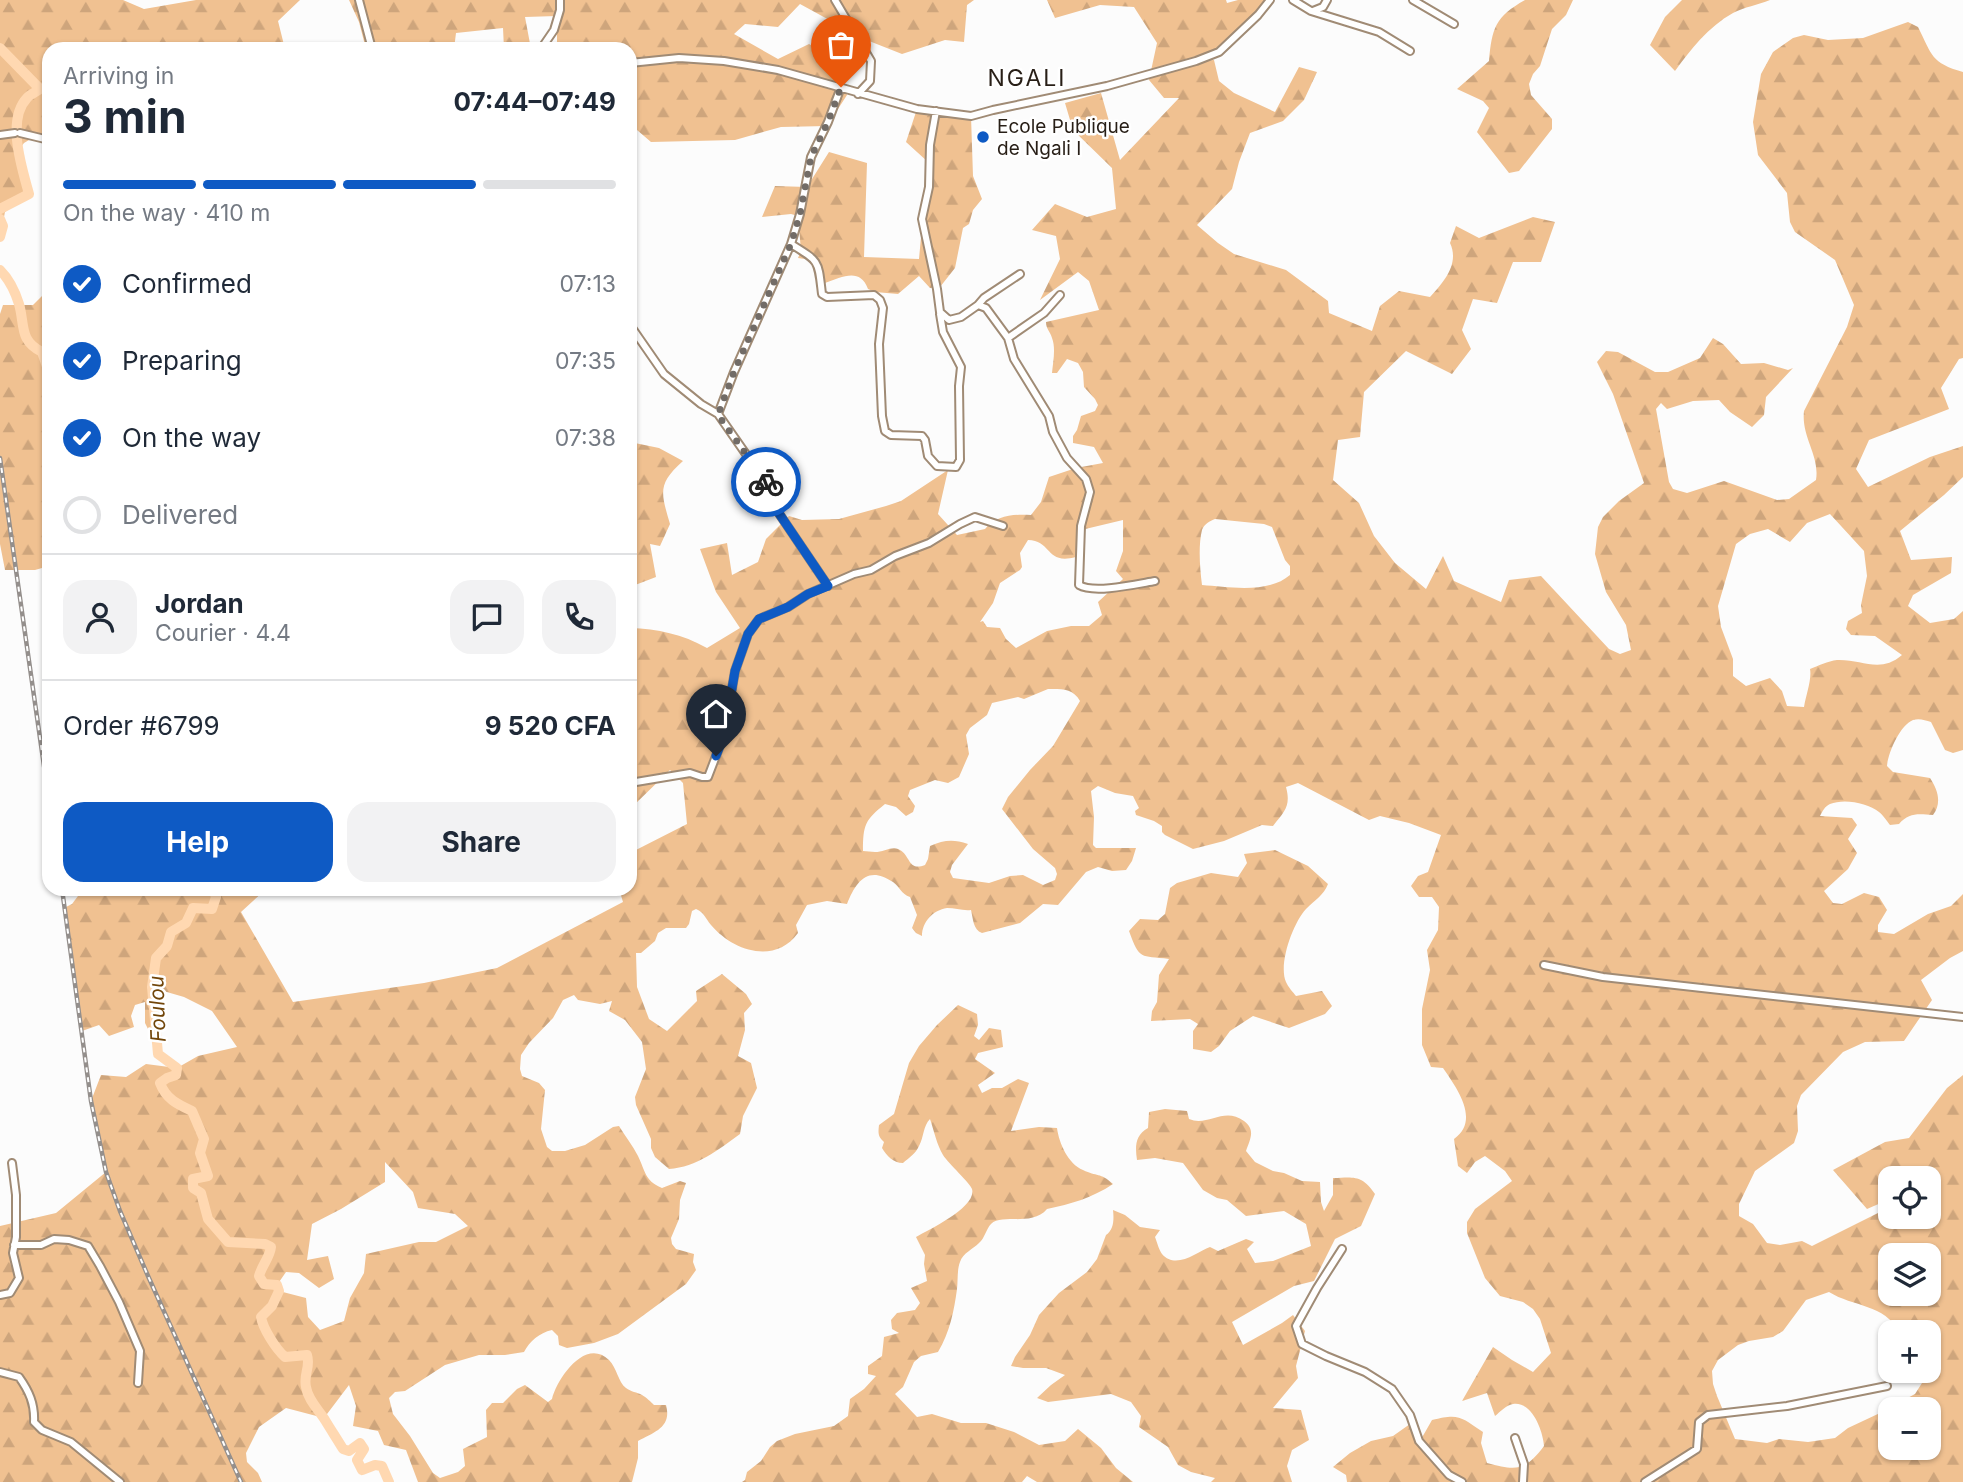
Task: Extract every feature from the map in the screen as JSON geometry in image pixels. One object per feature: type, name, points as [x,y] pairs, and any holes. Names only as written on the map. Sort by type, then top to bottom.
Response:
[{"type":"street","points":[[359,0],[370,42]]},
{"type":"street","points":[[546,42],[554,30],[560,0]]},
{"type":"street","points":[[835,0],[871,61],[870,81],[858,94]]},
{"type":"street","points":[[637,62],[679,58],[724,61],[778,70],[917,109],[971,116],[1107,86],[1196,61],[1219,52],[1270,0]]},
{"type":"street","points":[[1293,0],[1311,11],[1379,32],[1410,51]]},
{"type":"street","points":[[1311,11],[1323,7],[1327,0]]},
{"type":"street","points":[[1413,0],[1454,24]]},
{"type":"street","points":[[718,415],[734,372],[791,244],[811,157],[841,87]]},
{"type":"street","points":[[791,244],[811,256],[819,265],[822,294],[827,298],[874,295],[880,300],[883,308],[879,344],[881,416],[885,430],[891,435],[922,436],[928,456],[937,466],[956,467],[960,460],[961,367],[943,332],[922,219],[929,187],[930,145],[936,111]]},
{"type":"street","points":[[0,135],[17,133],[42,138]]},
{"type":"street","points":[[940,312],[949,320],[961,317],[1020,274]]},
{"type":"street","points":[[1008,338],[1044,313],[1060,295]]},
{"type":"street","points":[[978,305],[986,308],[1008,338],[1014,359],[1049,416],[1053,432],[1062,449],[1086,479],[1090,492],[1081,526],[1079,585],[1085,589],[1126,587],[1155,581]]},
{"type":"street","points":[[637,335],[664,374],[718,415],[771,490],[778,512],[828,586]]},
{"type":"street","points":[[637,782],[690,773],[708,777],[724,735],[735,671],[748,634],[759,619],[788,607],[808,594],[871,570],[895,556],[929,543],[975,517],[1003,526]]},
{"type":"street","points":[[1544,965],[1603,977],[1963,1017]]},
{"type":"street","points":[[0,1295],[10,1293],[19,1278],[13,1253],[16,1195],[12,1163]]},
{"type":"street","points":[[14,1245],[41,1245],[54,1239],[69,1240],[88,1247],[119,1302],[140,1351],[138,1383]]},
{"type":"street","points":[[1342,1249],[1296,1326],[1303,1344],[1365,1372],[1392,1389],[1410,1415],[1419,1441],[1449,1475],[1462,1482]]},
{"type":"street","points":[[0,1372],[19,1377],[29,1390],[34,1422],[42,1430],[71,1442],[120,1482]]},
{"type":"street","points":[[1644,1482],[1697,1449],[1699,1422],[1708,1415],[1787,1406],[1887,1386]]},
{"type":"street","points":[[1516,1437],[1524,1464],[1523,1482]]},
{"type":"green space","points":[[0,0],[123,0],[144,9],[196,0],[300,0],[278,21],[283,42],[42,42],[42,139],[34,137],[18,151],[29,194],[5,212],[0,237]]},
{"type":"green space","points":[[349,0],[974,0],[967,5],[964,42],[945,40],[902,54],[864,39],[800,4],[778,27],[745,24],[734,34],[778,59],[809,44],[830,56],[847,95],[827,126],[781,127],[735,140],[651,142],[637,130],[637,42],[557,42],[557,16],[525,17],[530,42],[504,42],[503,28],[456,33],[455,42],[364,42]]},
{"type":"green space","points":[[1047,0],[1226,0],[1227,3],[1238,0],[1270,0],[1219,52],[1201,61],[1214,60],[1219,81],[1234,93],[1275,112],[1299,67],[1317,72],[1304,100],[1283,121],[1250,133],[1232,189],[1197,225],[1234,254],[1286,270],[1328,301],[1329,313],[1372,331],[1380,306],[1399,291],[1430,297],[1449,273],[1453,258],[1450,243],[1456,226],[1479,238],[1533,217],[1555,222],[1541,262],[1513,262],[1497,303],[1473,299],[1462,330],[1471,349],[1452,374],[1406,351],[1364,392],[1360,437],[1338,440],[1333,480],[1359,503],[1374,536],[1395,563],[1426,589],[1443,556],[1454,581],[1501,602],[1509,580],[1541,576],[1609,649],[1620,654],[1631,650],[1626,625],[1606,592],[1595,554],[1598,527],[1603,517],[1619,501],[1644,483],[1613,394],[1597,362],[1606,351],[1618,352],[1655,372],[1668,372],[1700,358],[1713,338],[1723,344],[1741,364],[1764,363],[1788,370],[1793,368],[1766,397],[1764,415],[1752,427],[1730,412],[1719,400],[1693,401],[1667,409],[1661,403],[1656,409],[1669,482],[1673,489],[1687,493],[1724,481],[1777,500],[1789,499],[1816,480],[1817,471],[1805,429],[1804,411],[1847,327],[1854,305],[1835,260],[1795,232],[1790,222],[1787,193],[1758,155],[1753,122],[1761,74],[1773,52],[1793,38],[1804,35],[1828,40],[1863,38],[1908,22],[1918,27],[1938,61],[1963,72],[1963,358],[1959,359],[1941,388],[1949,409],[1869,440],[1856,469],[1868,487],[1930,457],[1963,446],[1963,477],[1900,531],[1911,560],[1952,557],[1951,573],[1913,595],[1908,606],[1930,623],[1954,619],[1963,611],[1963,750],[1953,753],[1945,750],[1931,722],[1913,720],[1904,727],[1896,740],[1887,766],[1893,772],[1930,778],[1938,796],[1933,815],[1914,815],[1899,824],[1890,825],[1869,806],[1842,801],[1828,805],[1820,816],[1852,818],[1857,825],[1848,839],[1857,853],[1848,869],[1824,891],[1833,903],[1842,904],[1864,893],[1879,897],[1887,910],[1878,925],[1878,932],[1894,934],[1928,914],[1951,906],[1963,894],[1963,951],[1921,980],[1932,1000],[1904,1041],[1865,1042],[1843,1052],[1801,1095],[1797,1106],[1798,1131],[1794,1143],[1755,1171],[1739,1204],[1739,1216],[1753,1224],[1767,1243],[1780,1245],[1802,1241],[1812,1246],[1878,1213],[1878,1229],[1941,1229],[1941,1166],[1878,1166],[1878,1204],[1867,1209],[1833,1170],[1885,1142],[1909,1138],[1947,1088],[1963,1075],[1963,1482],[1347,1482],[1346,1475],[1333,1467],[1350,1453],[1371,1441],[1393,1436],[1410,1424],[1420,1441],[1432,1420],[1448,1417],[1464,1420],[1483,1432],[1481,1443],[1487,1463],[1513,1468],[1526,1464],[1544,1446],[1539,1425],[1526,1407],[1513,1404],[1495,1416],[1487,1393],[1462,1401],[1493,1347],[1533,1372],[1551,1353],[1540,1319],[1533,1309],[1523,1302],[1500,1296],[1485,1278],[1467,1233],[1467,1222],[1475,1209],[1512,1181],[1505,1171],[1485,1156],[1475,1162],[1467,1173],[1458,1166],[1454,1139],[1466,1123],[1464,1104],[1443,1068],[1431,1067],[1422,1045],[1422,1009],[1430,970],[1427,950],[1438,930],[1439,907],[1432,897],[1419,897],[1411,886],[1418,876],[1428,872],[1441,835],[1380,816],[1369,820],[1298,783],[1286,787],[1286,808],[1273,826],[1262,825],[1224,841],[1193,849],[1165,835],[1162,826],[1154,821],[1136,815],[1135,811],[1139,808],[1133,796],[1098,786],[1091,791],[1093,845],[1096,848],[1136,848],[1126,870],[1112,871],[1098,867],[1086,872],[1058,905],[1043,904],[1020,923],[982,933],[975,927],[971,910],[947,908],[937,911],[929,918],[922,936],[916,933],[912,928],[917,915],[910,897],[893,882],[877,875],[870,875],[859,882],[847,904],[827,901],[807,905],[796,925],[798,933],[789,943],[778,949],[754,951],[742,947],[720,934],[701,912],[696,909],[692,911],[686,928],[666,928],[658,933],[655,941],[641,953],[636,953],[637,987],[649,1019],[667,1031],[697,1001],[696,991],[722,974],[746,994],[752,1004],[744,1013],[745,1030],[738,1056],[751,1063],[757,1088],[743,1116],[740,1134],[707,1157],[679,1168],[669,1169],[655,1157],[651,1139],[636,1105],[635,1097],[646,1069],[642,1042],[625,1020],[609,1011],[612,1001],[600,1004],[578,1000],[574,995],[563,1000],[553,1018],[521,1055],[522,1076],[539,1083],[545,1090],[541,1129],[547,1147],[552,1151],[565,1151],[585,1145],[619,1126],[652,1182],[662,1188],[680,1181],[686,1183],[680,1200],[679,1219],[671,1238],[676,1249],[694,1254],[696,1270],[686,1284],[618,1334],[594,1343],[567,1348],[559,1345],[558,1336],[552,1330],[535,1338],[524,1352],[479,1355],[445,1365],[405,1391],[395,1392],[389,1398],[393,1414],[433,1473],[440,1478],[458,1472],[465,1466],[463,1449],[487,1437],[486,1410],[492,1403],[503,1403],[525,1385],[548,1402],[573,1363],[591,1354],[600,1354],[612,1363],[626,1388],[644,1396],[654,1405],[666,1405],[667,1419],[661,1428],[638,1441],[638,1458],[632,1482],[418,1482],[406,1450],[384,1445],[378,1431],[353,1426],[356,1406],[349,1385],[324,1418],[286,1408],[259,1427],[246,1453],[247,1462],[258,1473],[262,1482],[0,1482],[0,1226],[56,1213],[106,1172],[91,1101],[101,1075],[126,1077],[146,1064],[177,1068],[198,1056],[237,1047],[212,1011],[184,997],[153,988],[157,1047],[145,1023],[145,1002],[135,1005],[131,1016],[134,1027],[109,1036],[99,1025],[82,1031],[64,908],[72,904],[78,896],[258,896],[241,912],[293,1002],[424,983],[497,968],[623,902],[621,896],[637,896],[637,849],[687,824],[683,783],[670,770],[637,802],[637,629],[670,633],[707,648],[740,628],[716,592],[700,549],[727,543],[732,575],[758,562],[766,539],[789,516],[802,520],[839,519],[886,506],[901,501],[948,470],[938,514],[957,535],[985,529],[989,524],[1006,516],[1031,515],[1041,502],[1049,477],[1103,463],[1094,447],[1073,443],[1081,416],[1095,411],[1098,405],[1084,387],[1083,372],[1078,363],[1067,359],[1057,373],[1052,373],[1054,346],[1046,322],[1099,310],[1089,281],[1078,272],[1040,300],[1060,259],[1056,236],[1032,230],[1055,204],[1087,217],[1116,209],[1112,168],[1073,130],[1065,103],[1101,93],[1120,160],[1179,98],[1164,98],[1149,80],[1157,43],[1134,7],[1100,5],[1055,18]],"holes":[[[1830,514],[1864,551],[1867,576],[1862,613],[1848,621],[1846,629],[1851,635],[1875,636],[1902,655],[1886,664],[1837,660],[1810,669],[1804,707],[1787,706],[1782,691],[1770,678],[1746,686],[1733,676],[1733,659],[1721,627],[1718,606],[1736,544],[1750,534],[1768,529],[1790,542],[1807,523]],[[1215,519],[1272,527],[1290,566],[1290,575],[1281,581],[1260,587],[1202,585],[1201,536],[1206,524]],[[1123,520],[1123,551],[1116,571],[1123,579],[1098,602],[1102,615],[1089,626],[1071,626],[1047,631],[1016,648],[1006,639],[1000,628],[987,627],[983,621],[980,622],[993,603],[1000,583],[1022,567],[1020,553],[1028,540],[1042,544],[1059,558],[1076,557],[1077,531]],[[1048,689],[1070,691],[1080,701],[1053,746],[1008,797],[1002,809],[1033,849],[1055,868],[1055,880],[1043,885],[1023,875],[989,883],[953,878],[950,872],[952,865],[968,844],[958,841],[944,841],[930,846],[925,865],[919,867],[912,864],[902,851],[896,848],[878,852],[863,851],[866,824],[885,804],[896,807],[906,816],[913,812],[915,806],[908,796],[910,790],[935,780],[948,783],[959,777],[969,754],[966,735],[970,728],[987,715],[992,703],[1018,697],[1024,699]],[[385,1162],[413,1192],[418,1208],[455,1214],[468,1226],[436,1242],[419,1242],[366,1254],[364,1273],[350,1298],[344,1321],[320,1330],[308,1317],[306,1298],[279,1291],[277,1285],[286,1272],[299,1273],[319,1288],[334,1279],[328,1256],[307,1260],[312,1224],[385,1182]],[[1829,1292],[1877,1311],[1890,1320],[1941,1320],[1941,1383],[1922,1383],[1915,1394],[1909,1397],[1941,1397],[1941,1460],[1878,1460],[1878,1414],[1848,1428],[1835,1438],[1808,1442],[1779,1439],[1767,1443],[1735,1439],[1713,1384],[1712,1371],[1718,1360],[1738,1345],[1773,1337],[1783,1331],[1806,1300]]]},
{"type":"green space","points":[[1525,0],[1573,0],[1566,15],[1552,29],[1540,66],[1529,84],[1531,95],[1552,119],[1552,129],[1519,171],[1509,173],[1477,132],[1489,108],[1483,101],[1457,89],[1489,61],[1497,24],[1507,12]]},
{"type":"green space","points":[[1682,0],[1770,0],[1737,11],[1724,19],[1701,39],[1675,71],[1650,45],[1665,17]]},
{"type":"green space","points":[[917,109],[971,116],[973,176],[982,199],[973,210],[969,224],[963,228],[955,268],[940,287],[930,288],[919,276],[898,294],[875,292],[855,276],[844,276],[825,283],[820,279],[812,260],[798,258],[801,251],[798,216],[791,214],[762,217],[775,186],[807,187],[829,152],[867,163],[864,257],[919,259],[928,162],[906,142]]},
{"type":"green space","points":[[42,296],[42,568],[5,570],[0,544],[0,314],[3,305],[33,305]]},
{"type":"green space","points":[[637,443],[659,448],[683,461],[669,476],[663,490],[670,524],[660,546],[650,544],[656,577],[637,584]]},
{"type":"green space","points":[[1275,850],[1308,866],[1328,884],[1296,924],[1285,955],[1284,974],[1287,984],[1296,996],[1322,991],[1332,1006],[1325,1014],[1289,1028],[1253,1016],[1230,1031],[1211,1052],[1193,1049],[1193,1031],[1198,1024],[1190,1019],[1151,1021],[1157,1002],[1159,975],[1169,959],[1142,955],[1129,931],[1140,919],[1158,920],[1165,914],[1170,888],[1177,883],[1211,873],[1238,877],[1247,863],[1244,854]]},
{"type":"green space","points":[[958,1005],[977,1014],[978,1025],[974,1036],[979,1040],[989,1028],[1001,1030],[1003,1047],[978,1053],[975,1059],[995,1073],[978,1085],[982,1093],[992,1088],[1002,1088],[1018,1079],[1029,1083],[1011,1131],[1039,1127],[1057,1128],[1062,1146],[1073,1163],[1113,1184],[1089,1197],[1047,1209],[1033,1217],[996,1221],[991,1224],[981,1241],[961,1259],[953,1313],[938,1352],[921,1356],[914,1362],[903,1387],[895,1394],[917,1417],[932,1414],[961,1423],[986,1423],[1014,1432],[1039,1445],[1065,1441],[1078,1429],[1101,1448],[1116,1468],[1133,1482],[1037,1482],[1027,1476],[1022,1482],[742,1482],[747,1472],[761,1461],[777,1441],[795,1434],[834,1426],[848,1416],[850,1399],[876,1376],[868,1374],[868,1366],[882,1356],[884,1337],[899,1333],[892,1329],[891,1320],[897,1313],[915,1310],[920,1303],[911,1288],[927,1281],[925,1255],[916,1237],[951,1217],[972,1196],[971,1186],[943,1155],[930,1119],[918,1149],[903,1163],[886,1154],[879,1133],[879,1125],[894,1114],[909,1063],[919,1046]]},
{"type":"green space","points":[[1165,1109],[1187,1111],[1189,1119],[1196,1121],[1230,1115],[1244,1121],[1251,1131],[1246,1151],[1255,1162],[1302,1181],[1320,1182],[1324,1211],[1333,1195],[1333,1178],[1357,1178],[1366,1183],[1375,1194],[1361,1226],[1335,1239],[1314,1281],[1294,1286],[1232,1322],[1243,1345],[1293,1315],[1305,1331],[1296,1366],[1298,1378],[1273,1408],[1301,1410],[1309,1440],[1292,1450],[1287,1466],[1292,1482],[1211,1482],[1215,1478],[1191,1472],[1178,1465],[1168,1447],[1139,1427],[1141,1416],[1131,1402],[1111,1394],[1048,1402],[1037,1398],[1065,1375],[1046,1368],[1011,1366],[1039,1315],[1059,1293],[1087,1272],[1097,1259],[1112,1227],[1113,1210],[1125,1215],[1140,1227],[1160,1230],[1155,1237],[1160,1250],[1174,1260],[1186,1258],[1210,1247],[1218,1251],[1246,1239],[1254,1242],[1247,1249],[1255,1263],[1273,1261],[1311,1246],[1306,1224],[1284,1211],[1246,1216],[1227,1200],[1203,1190],[1183,1163],[1155,1158],[1137,1160],[1137,1142],[1148,1128],[1149,1112]]},
{"type":"waterway","name":"Foulou","points":[[0,48],[40,89],[27,98],[17,119],[18,145],[29,194],[0,209]]},
{"type":"waterway","name":"Foulou","points":[[0,219],[3,226],[0,237]]},
{"type":"waterway","name":"Foulou","points":[[0,270],[16,295],[26,338],[42,352]]},
{"type":"waterway","name":"Foulou","points":[[216,896],[212,909],[193,908],[186,923],[171,932],[167,946],[156,958],[152,987],[158,1054],[177,1068],[176,1075],[160,1083],[169,1097],[192,1111],[204,1139],[200,1153],[208,1176],[193,1179],[193,1188],[201,1193],[208,1219],[228,1242],[265,1244],[271,1247],[259,1276],[264,1284],[277,1285],[279,1291],[272,1306],[261,1317],[267,1333],[285,1357],[307,1355],[307,1392],[343,1449],[349,1451],[360,1443],[364,1449],[357,1460],[362,1470],[375,1465],[382,1466],[389,1482]]},
{"type":"railway","points":[[0,458],[42,752]]},
{"type":"railway","points":[[63,896],[91,1101],[106,1172],[148,1276],[241,1482]]},
{"type":"way so far","points":[[766,482],[718,415],[762,306],[791,244],[811,157],[841,87]]},
{"type":"place","name":"Ecole Publique de Ngali I","points":[[983,137]]},
{"type":"district","name":"NGALI","points":[[1027,78]]},
{"type":"route","points":[[716,756],[724,735],[735,671],[748,634],[759,619],[828,586],[778,512],[766,482]]}]
